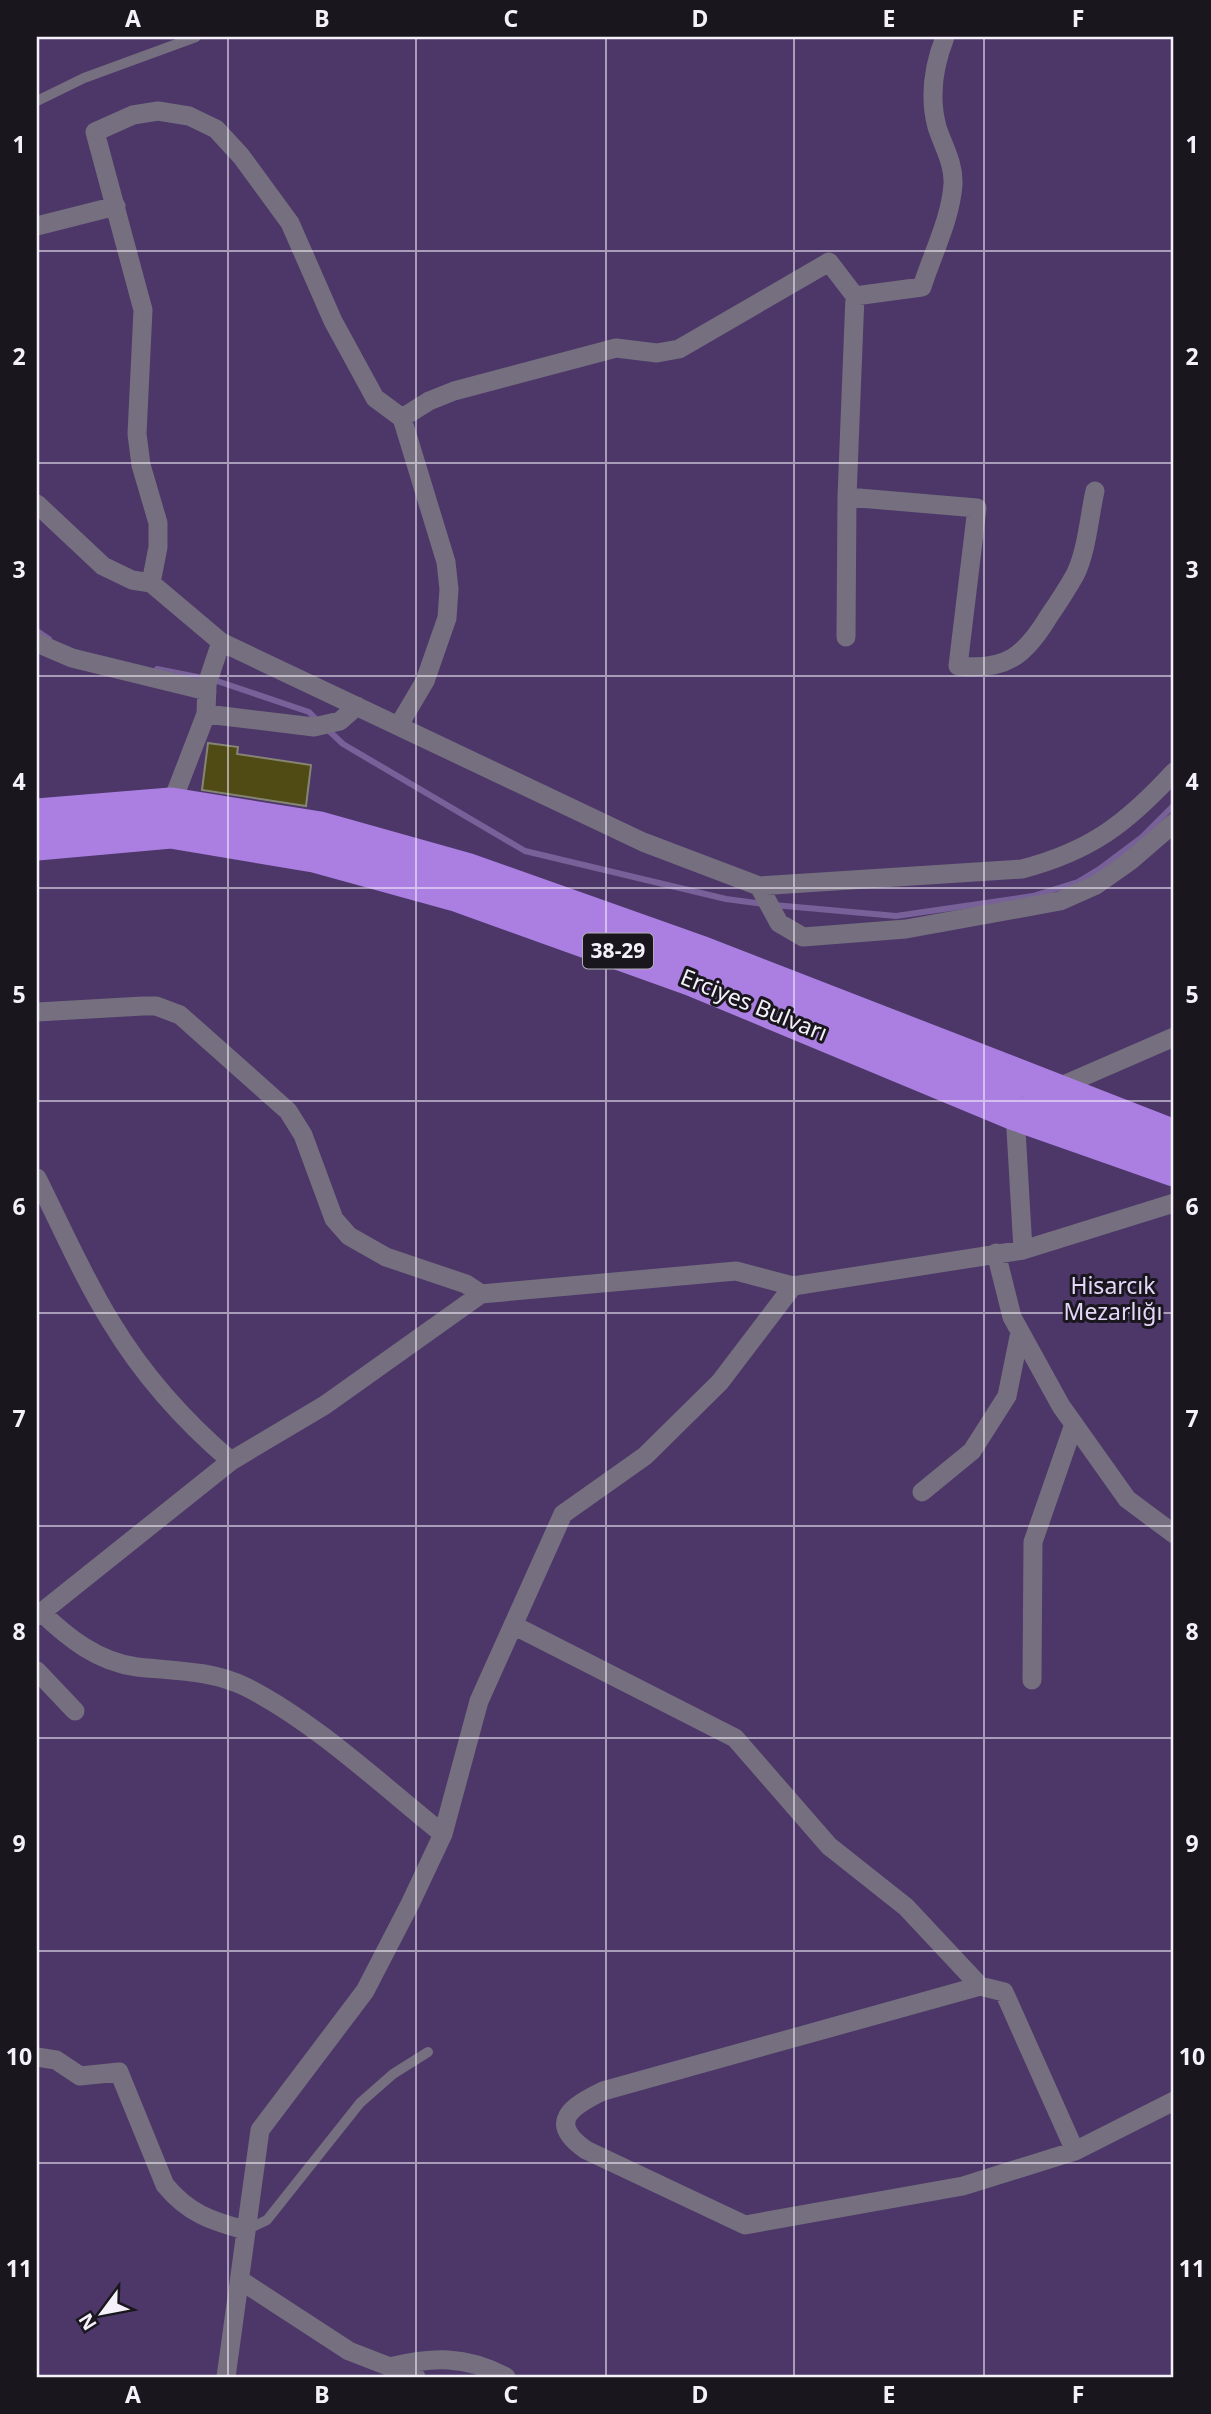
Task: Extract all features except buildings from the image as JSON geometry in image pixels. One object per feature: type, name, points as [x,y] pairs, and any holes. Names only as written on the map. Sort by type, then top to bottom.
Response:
[{"type":"highway","name":"Erciyes Bulvarı","points":[[37,816],[172,804],[320,829],[466,870],[691,950],[1174,1137]]},
{"type":"highway","name":"Erciyes Bulvarı","points":[[37,843],[171,831],[314,855],[459,895],[706,985],[1015,1113],[1174,1169]]},
{"type":"street","points":[[855,296],[922,287],[953,183],[950,159],[937,126],[933,90],[945,37]]},
{"type":"street","points":[[151,583],[158,547],[158,523],[141,465],[136,404],[143,310],[95,132],[133,115],[158,111],[189,116],[216,129],[248,165],[290,223],[333,321],[375,398],[402,418],[446,562],[449,589],[447,618],[425,681],[399,725]]},
{"type":"street","points":[[37,226],[116,206]]},
{"type":"street","points":[[402,418],[429,401],[454,391],[617,348],[657,352],[679,349],[829,262],[855,296],[847,497],[846,637]]},
{"type":"street","points":[[847,497],[977,508],[958,666],[978,668],[998,665],[1017,657],[1032,644],[1076,573],[1095,491]]},
{"type":"street","points":[[37,504],[103,566],[132,580],[151,583],[217,651],[357,706],[764,898],[790,932],[817,939],[906,929],[1060,901],[1096,885],[1130,861],[1174,823]]},
{"type":"street","points":[[37,643],[72,658],[207,687]]},
{"type":"street","points":[[172,804],[206,714],[207,687],[217,651]]},
{"type":"street","points":[[206,714],[323,726],[357,706]]},
{"type":"street","points":[[764,898],[1022,869],[1054,861],[1111,832],[1137,812],[1174,772]]},
{"type":"street","points":[[37,1012],[156,1006],[180,1015],[288,1111],[303,1135],[334,1219],[349,1236],[386,1258],[466,1284],[481,1294]]},
{"type":"street","points":[[1051,1091],[1174,1037]]},
{"type":"street","points":[[1015,1113],[1023,1250]]},
{"type":"street","points":[[37,1178],[117,1331],[167,1399],[195,1430],[231,1461]]},
{"type":"street","points":[[443,1834],[293,1715],[245,1686],[191,1670],[135,1666],[99,1656],[68,1637],[39,1614],[231,1461],[325,1405],[481,1294],[736,1271],[793,1286],[1023,1250],[1174,1203]]},
{"type":"street","points":[[996,1253],[1012,1317],[1074,1424],[1127,1499],[1174,1535]]},
{"type":"street","points":[[226,2377],[260,2130],[365,1991],[443,1834],[479,1701],[563,1514],[645,1456],[720,1382],[793,1286]]},
{"type":"street","points":[[922,1492],[972,1451],[1007,1396],[1020,1332]]},
{"type":"street","points":[[1032,1680],[1033,1542],[1074,1424]]},
{"type":"street","points":[[513,1625],[736,1738],[829,1846],[906,1907],[980,1986],[1004,1993],[1075,2151]]},
{"type":"street","points":[[37,1671],[75,1711]]},
{"type":"street","points":[[980,1986],[603,2091],[573,2105],[567,2114],[565,2127],[573,2141],[586,2150],[745,2225],[963,2186],[1075,2151],[1174,2102]]},
{"type":"street","points":[[37,2057],[56,2060],[80,2076],[119,2072],[165,2185],[177,2199],[204,2219],[245,2230]]},
{"type":"street","points":[[240,2280],[349,2351],[416,2377]]},
{"type":"street","points":[[389,2367],[426,2358],[463,2361],[506,2377]]},
{"type":"lane","points":[[37,101],[84,78],[196,37]]},
{"type":"lane","points":[[245,2230],[267,2220],[376,2088],[428,2052]]},
{"type":"green space","name":"Hisarcık Mezarlığı","points":[[37,37],[1174,37],[1174,2377],[37,2377]]},
{"type":"waterway","points":[[37,631],[49,639]]},
{"type":"waterway","points":[[157,669],[217,681],[309,712],[318,721]]},
{"type":"waterway","points":[[326,728],[343,744],[525,851],[726,899],[764,904]]},
{"type":"waterway","points":[[774,905],[896,916],[1033,896],[1078,882],[1101,868],[1141,838],[1174,805]]}]
